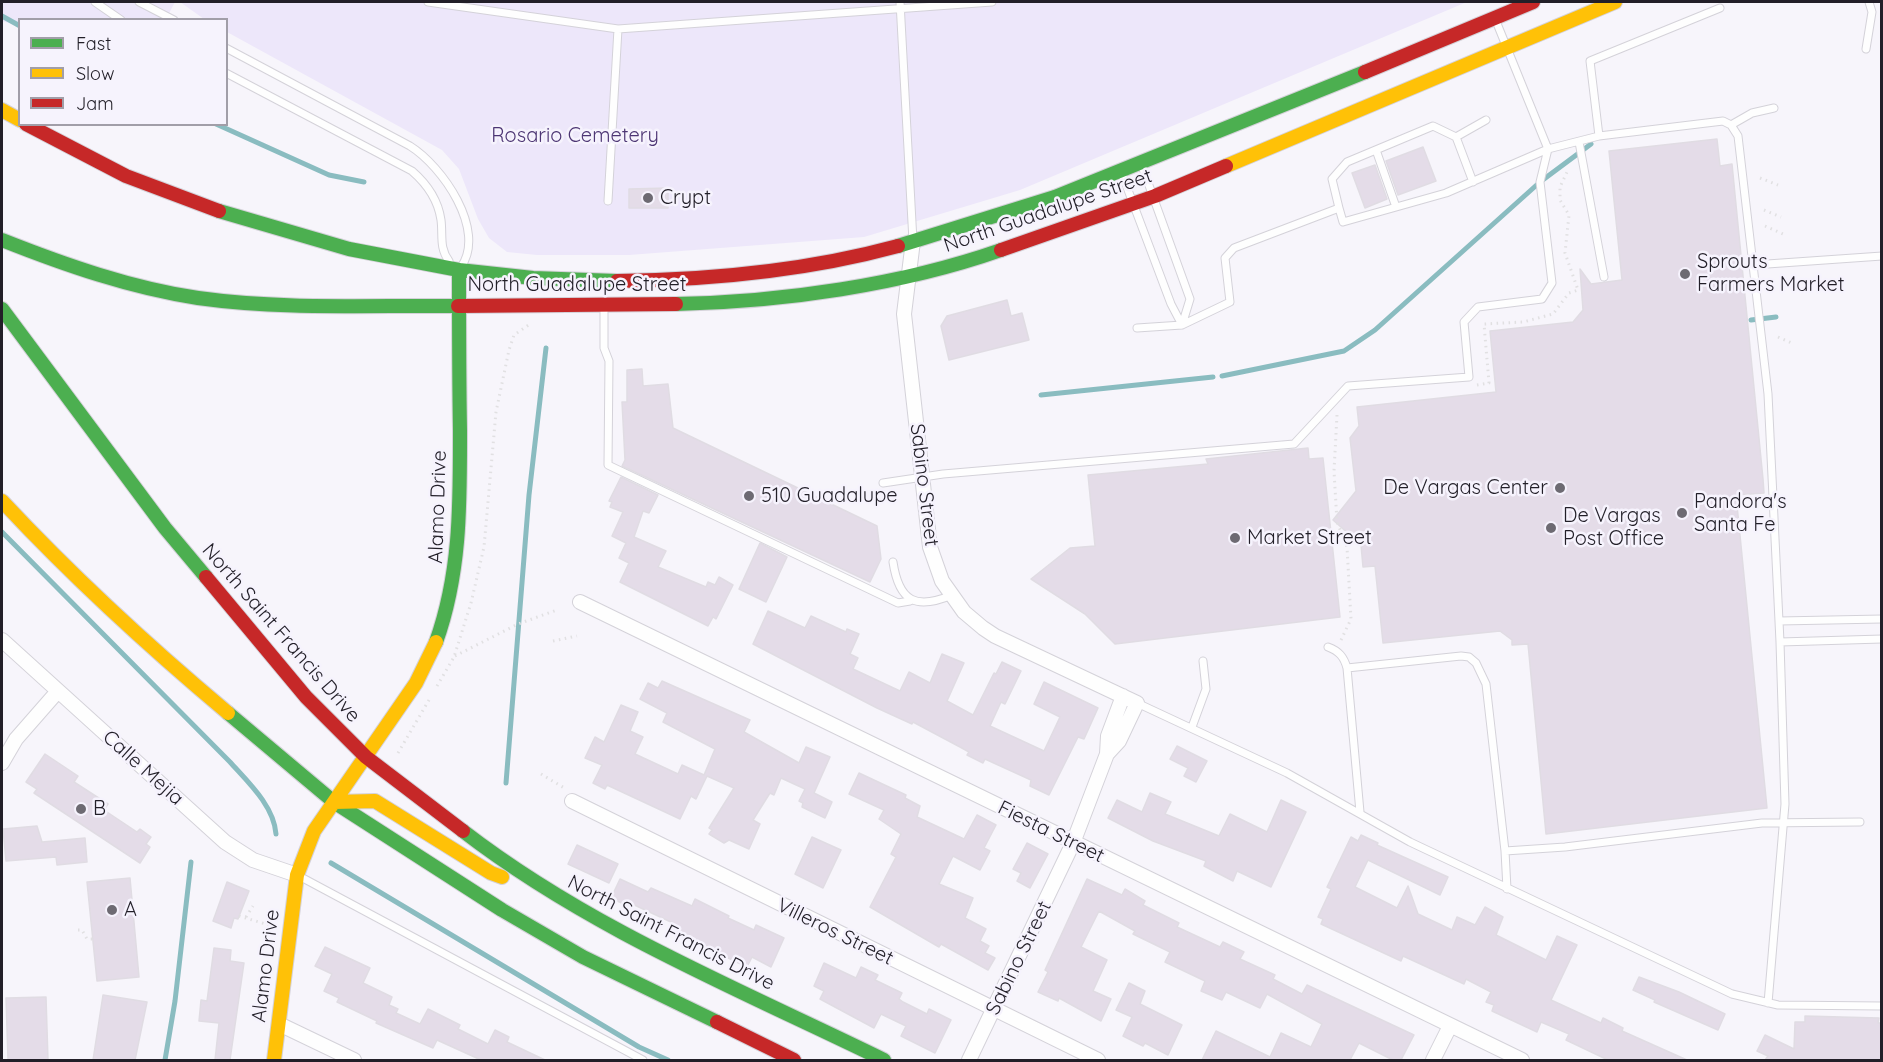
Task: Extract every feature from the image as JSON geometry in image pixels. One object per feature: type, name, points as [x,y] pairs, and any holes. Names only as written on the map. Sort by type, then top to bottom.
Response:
[{"type":"main road","name":"North Guadalupe Street","points":[[459,270],[530,279],[649,281],[758,273],[840,259],[913,241],[972,224],[1121,172],[1533,2]]},
{"type":"main road","name":"North Guadalupe Street","points":[[2,240],[72,267],[128,282],[224,301],[290,305],[604,306],[725,303],[839,289],[909,275],[982,256],[1131,205],[1615,2]]},
{"type":"main road","points":[[2,110],[18,119]]},
{"type":"main road","points":[[30,126],[97,164],[182,198],[345,248],[459,270]]},
{"type":"main road","name":"Alamo Drive","points":[[274,1060],[297,875],[311,836],[425,667],[440,632],[455,573],[461,500],[459,270]]},
{"type":"main road","name":"North Saint Francis Drive","points":[[2,309],[180,547],[306,697],[366,757],[488,851],[546,891],[609,927],[884,1060]]},
{"type":"main road","points":[[2,501],[57,560],[157,654],[334,802],[502,910],[583,957],[794,1060]]},
{"type":"main road","points":[[334,802],[375,801],[491,873],[546,891]]},
{"type":"street","name":"Sabino Street","points":[[913,241],[904,314],[930,547],[942,581],[964,612],[995,636],[1137,703],[1119,741],[1107,754]]},
{"type":"street","name":"Fiesta Street","points":[[580,602],[1522,1060]]},
{"type":"street","name":"Calle Mejia","points":[[2,640],[225,842],[253,860],[297,875]]},
{"type":"street","points":[[2,763],[16,739],[57,691]]},
{"type":"street","name":"Sabino Street","points":[[969,1060],[1072,843],[1107,754],[1108,736],[1123,696]]},
{"type":"street","name":"Villeros Street","points":[[570,796],[993,1010],[1098,1060]]},
{"type":"street","points":[[279,1024],[354,1060]]},
{"type":"street","points":[[1433,1060],[1450,1026]]},
{"type":"lane","points":[[95,2],[118,18]]},
{"type":"lane","points":[[139,2],[170,18]]},
{"type":"lane","points":[[428,2],[618,29],[900,4],[992,2]]},
{"type":"lane","points":[[1866,49],[1872,12],[1869,2]]},
{"type":"lane","points":[[900,4],[913,241]]},
{"type":"lane","points":[[1599,136],[1590,61],[1720,8]]},
{"type":"lane","points":[[883,483],[922,477],[1294,444],[1348,386],[1469,377],[1464,322],[1471,313],[1478,307],[1542,299],[1552,283],[1540,182],[1548,149],[1495,18]]},
{"type":"lane","points":[[608,201],[618,29]]},
{"type":"lane","name":"North Guadalupe Street","points":[[228,49],[410,146],[429,159],[449,183],[461,212],[468,248],[459,270],[443,252],[441,219],[434,197],[412,171],[228,74]]},
{"type":"lane","points":[[1731,125],[1752,113],[1774,108]]},
{"type":"lane","points":[[1456,137],[1486,120]]},
{"type":"lane","points":[[1473,182],[1456,137],[1434,126],[1347,162],[1332,178],[1343,222],[1473,182],[1548,149],[1599,136],[1723,121],[1731,125],[1738,136],[1768,394],[1780,642],[1784,822],[1768,1003]]},
{"type":"lane","points":[[1579,142],[1604,277]]},
{"type":"lane","points":[[1376,150],[1396,207]]},
{"type":"lane","points":[[1141,164],[1155,196],[1190,299],[1182,325]]},
{"type":"lane","points":[[1121,172],[1131,205],[1171,304],[1182,325]]},
{"type":"lane","points":[[1137,328],[1182,325],[1230,302],[1225,258],[1234,248],[1339,208]]},
{"type":"lane","points":[[1753,265],[1881,256]]},
{"type":"lane","points":[[604,306],[604,348],[609,361],[608,465],[898,603],[910,601],[924,604],[952,595]]},
{"type":"lane","points":[[893,562],[899,586],[910,601]]},
{"type":"lane","points":[[1779,621],[1881,619]]},
{"type":"lane","points":[[1780,642],[1881,639]]},
{"type":"lane","points":[[1328,647],[1336,650],[1344,658],[1347,668],[1360,812]]},
{"type":"lane","points":[[1347,668],[1461,656],[1469,657],[1476,663],[1481,671],[1488,697],[1508,889]]},
{"type":"lane","points":[[1192,728],[1206,689],[1203,661]]},
{"type":"lane","points":[[1137,703],[1360,812],[1410,842],[1712,986],[1747,1000],[1768,1003],[1881,1006]]},
{"type":"lane","points":[[1504,851],[1565,847],[1762,823],[1860,822]]},
{"type":"lane","points":[[297,875],[643,1060]]},
{"type":"path","points":[[1761,178],[1778,184]]},
{"type":"path","points":[[1764,210],[1781,217]]},
{"type":"path","points":[[1765,226],[1783,234]]},
{"type":"path","points":[[1778,337],[1794,344]]},
{"type":"path","points":[[1336,415],[1334,471],[1337,522],[1347,547],[1351,619],[1341,640]]},
{"type":"path","points":[[454,657],[518,624],[557,610]]},
{"type":"path","points":[[553,641],[577,636]]},
{"type":"path","points":[[541,774],[570,796]]},
{"type":"path","points":[[245,918],[253,906]]},
{"type":"path","points":[[239,916],[269,925]]},
{"type":"path","points":[[78,930],[82,930],[87,939],[93,939]]},
{"type":"green space","points":[[2,2],[175,2],[167,18],[18,18],[18,26],[2,21]]},
{"type":"green space","name":"Rosario Cemetery","points":[[180,2],[1467,2],[1020,190],[864,237],[629,255],[537,255],[507,252],[489,238],[478,219],[459,169],[442,150],[228,33],[228,18],[203,18]]},
{"type":"building","name":"De Vargas Center","points":[[1717,139],[1720,166],[1732,164],[1763,479],[1764,493],[1736,495],[1767,808],[1546,834],[1528,644],[1512,645],[1512,640],[1500,631],[1383,643],[1375,566],[1363,567],[1361,545],[1333,520],[1356,491],[1350,438],[1359,426],[1357,407],[1496,392],[1490,331],[1573,322],[1583,310],[1580,269],[1591,284],[1622,280],[1609,151]]},
{"type":"building","points":[[1423,147],[1436,181],[1398,195],[1386,161]]},
{"type":"building","points":[[1375,165],[1387,199],[1365,208],[1352,173]]},
{"type":"building","name":"Crypt","points":[[668,188],[668,208],[629,208],[629,189]]},
{"type":"building","points":[[1007,300],[1011,316],[1022,313],[1029,340],[949,360],[941,326],[947,316]]},
{"type":"building","name":"510 Guadalupe","points":[[642,369],[643,386],[668,384],[673,428],[877,526],[881,559],[870,582],[622,466],[625,460],[622,402],[627,402],[627,370]]},
{"type":"building","points":[[1308,448],[1309,459],[1323,458],[1340,617],[1115,644],[1085,614],[1031,579],[1070,548],[1095,546],[1088,475],[1208,464],[1206,459]]},
{"type":"building","points":[[621,477],[658,495],[649,513],[643,511],[634,537],[666,551],[658,567],[706,587],[708,582],[715,585],[719,577],[733,585],[716,619],[713,617],[708,626],[620,582],[629,563],[619,558],[626,543],[612,536],[623,512],[610,507],[612,502],[609,501]]},
{"type":"building","points":[[760,543],[787,557],[766,602],[739,589]]},
{"type":"building","points":[[768,611],[805,628],[811,616],[846,632],[847,629],[859,634],[850,654],[858,658],[853,669],[900,691],[909,672],[930,683],[942,654],[964,663],[947,701],[973,715],[1002,662],[1021,671],[1005,704],[1001,702],[990,726],[1044,751],[1060,717],[1034,704],[1044,682],[1098,708],[1084,739],[1078,737],[1049,795],[1030,786],[1031,780],[985,759],[983,763],[967,755],[969,752],[913,722],[912,724],[877,708],[753,644]]},
{"type":"building","points":[[662,681],[750,720],[744,732],[799,763],[806,747],[830,757],[814,793],[832,802],[825,818],[802,807],[803,803],[799,801],[805,789],[781,778],[774,795],[770,793],[753,820],[760,824],[749,849],[729,840],[724,843],[709,834],[712,830],[709,828],[734,788],[707,776],[696,799],[691,796],[680,819],[607,785],[605,789],[593,783],[602,765],[585,758],[595,737],[604,742],[621,705],[638,712],[630,731],[643,737],[635,754],[678,774],[682,765],[704,775],[715,749],[663,722],[667,713],[640,699],[648,683],[658,688]]},
{"type":"building","points":[[1177,746],[1207,761],[1196,782],[1184,776],[1188,768],[1170,759]]},
{"type":"building","name":"B","points":[[45,754],[78,776],[74,782],[108,804],[104,810],[137,832],[140,829],[151,837],[146,844],[150,847],[140,863],[34,793],[37,789],[26,782]]},
{"type":"building","points":[[859,773],[906,795],[905,798],[920,806],[917,817],[964,839],[977,815],[996,825],[984,848],[990,851],[980,870],[953,856],[939,884],[973,898],[965,918],[986,929],[980,941],[989,946],[985,953],[995,958],[988,970],[941,944],[939,947],[870,907],[896,857],[891,854],[901,834],[879,819],[884,810],[849,794]]},
{"type":"building","points":[[1150,793],[1171,802],[1165,814],[1219,836],[1230,814],[1267,832],[1281,800],[1306,812],[1271,887],[1237,871],[1233,881],[1204,866],[1206,861],[1153,841],[1108,818],[1117,800],[1142,812]]},
{"type":"building","points":[[37,826],[42,842],[85,838],[87,862],[57,865],[56,857],[6,861],[3,829]]},
{"type":"building","points":[[1361,835],[1378,843],[1377,845],[1448,877],[1440,895],[1368,860],[1355,887],[1397,908],[1408,886],[1418,914],[1452,930],[1457,917],[1475,925],[1485,907],[1503,917],[1496,935],[1546,960],[1557,936],[1577,945],[1551,1000],[1601,1023],[1603,1018],[1623,1028],[1622,1031],[1687,1060],[1608,1060],[1566,1040],[1569,1034],[1541,1022],[1537,1032],[1492,1011],[1494,1005],[1486,1002],[1491,992],[1466,979],[1464,984],[1403,956],[1401,961],[1321,924],[1323,919],[1318,917],[1331,889],[1327,887],[1351,837],[1358,841]]},
{"type":"building","points":[[812,837],[841,850],[823,888],[795,874]]},
{"type":"building","points":[[1027,843],[1048,854],[1030,888],[1017,881],[1021,873],[1013,869]]},
{"type":"building","points":[[577,845],[618,864],[609,883],[568,864]]},
{"type":"building","name":"A","points":[[130,878],[139,977],[97,981],[87,882]]},
{"type":"building","points":[[620,879],[648,892],[651,888],[692,906],[695,899],[754,930],[756,925],[784,938],[771,967],[752,957],[747,967],[670,930],[673,923],[628,902],[626,905],[611,898]]},
{"type":"building","points":[[1087,879],[1122,895],[1125,889],[1145,901],[1143,905],[1179,923],[1177,927],[1220,947],[1223,942],[1244,952],[1240,959],[1275,975],[1273,979],[1302,994],[1307,985],[1414,1035],[1401,1060],[1393,1060],[1359,1043],[1350,1060],[1202,1060],[1216,1031],[1270,1057],[1281,1033],[1311,1047],[1322,1024],[1267,994],[1260,1008],[1226,992],[1222,1000],[1201,991],[1205,981],[1165,962],[1170,952],[1133,934],[1135,931],[1099,911],[1081,947],[1107,960],[1093,991],[1111,999],[1101,1021],[1059,998],[1058,1001],[1038,992],[1048,972],[1045,970]]},
{"type":"building","points":[[227,882],[249,891],[238,919],[234,918],[231,928],[213,921]]},
{"type":"building","points":[[325,947],[370,968],[363,983],[392,997],[389,1005],[398,1009],[396,1013],[420,1024],[428,1009],[460,1025],[458,1029],[488,1044],[495,1030],[509,1037],[507,1042],[545,1060],[481,1060],[437,1040],[433,1048],[376,1023],[377,1021],[337,1002],[339,998],[324,991],[332,974],[315,966]]},
{"type":"building","points":[[214,948],[231,950],[230,961],[244,963],[230,1060],[215,1060],[219,1023],[199,1021],[201,1000],[207,1001]]},
{"type":"building","points":[[824,963],[856,978],[861,967],[878,975],[875,980],[902,993],[899,999],[903,1002],[927,1014],[929,1009],[951,1020],[935,1053],[901,1036],[906,1026],[881,1014],[874,1028],[820,999],[824,991],[814,986]]},
{"type":"building","points":[[1639,977],[1679,992],[1725,1014],[1718,1030],[1654,1002],[1655,1000],[1633,990]]},
{"type":"building","points":[[1129,983],[1145,991],[1140,1004],[1182,1025],[1168,1055],[1145,1043],[1143,1046],[1123,1036],[1132,1017],[1116,1010]]},
{"type":"building","points":[[103,995],[147,1002],[135,1060],[93,1060]]},
{"type":"building","points":[[46,997],[48,1060],[8,1060],[6,998]]},
{"type":"building","points":[[1805,1016],[1879,1018],[1881,1060],[1765,1060],[1768,1056],[1757,1051],[1765,1035],[1794,1049],[1795,1022],[1805,1022]]},
{"type":"waterway","points":[[2,16],[18,25]]},
{"type":"waterway","points":[[220,126],[329,175],[364,182]]},
{"type":"waterway","points":[[1222,376],[1344,351],[1375,330],[1540,182],[1591,144]]},
{"type":"waterway","points":[[1751,320],[1776,317]]},
{"type":"waterway","points":[[506,783],[529,495],[546,348]]},
{"type":"waterway","points":[[1041,395],[1213,377]]},
{"type":"waterway","points":[[2,532],[230,762],[265,804],[276,834]]},
{"type":"waterway","points":[[165,1060],[175,1001],[191,862]]},
{"type":"waterway","points":[[331,863],[639,1047],[668,1060]]},
{"type":"traffic: fast","points":[[898,246],[1055,197],[1365,72]]},
{"type":"traffic: fast","points":[[219,211],[349,249],[459,270]]},
{"type":"traffic: fast","points":[[2,240],[98,275],[198,298],[295,306],[458,306]]},
{"type":"traffic: fast","points":[[676,304],[757,300],[841,289],[923,273],[1001,250]]},
{"type":"traffic: fast","points":[[436,642],[455,563],[459,511],[459,270],[533,278],[617,281]]},
{"type":"traffic: fast","points":[[2,309],[165,528],[206,577]]},
{"type":"traffic: fast","points":[[228,713],[334,802],[502,910],[583,957],[717,1022]]},
{"type":"traffic: fast","points":[[463,831],[512,866],[614,928],[721,983],[884,1060]]},
{"type":"traffic: slow","points":[[1226,166],[1615,2]]},
{"type":"traffic: slow","points":[[2,110],[18,119]]},
{"type":"traffic: slow","points":[[2,501],[112,610],[228,713]]},
{"type":"traffic: slow","points":[[274,1060],[297,875],[314,831],[416,683],[436,642]]},
{"type":"traffic: slow","points":[[334,802],[375,801],[491,873],[502,877]]},
{"type":"traffic: jam","points":[[1365,72],[1533,2]]},
{"type":"traffic: jam","points":[[30,126],[126,176],[219,211]]},
{"type":"traffic: jam","points":[[1001,250],[1155,196],[1226,166]]},
{"type":"traffic: jam","points":[[617,281],[688,279],[793,268],[898,246]]},
{"type":"traffic: jam","points":[[458,306],[676,304]]},
{"type":"traffic: jam","points":[[206,577],[306,697],[366,757],[463,831]]},
{"type":"traffic: jam","points":[[717,1022],[794,1060]]},
{"type":"place","name":"Crypt","points":[[648,198]]},
{"type":"place","name":"Sprouts Farmers Market","points":[[1685,274]]},
{"type":"place","name":"De Vargas Center","points":[[1560,488]]},
{"type":"place","name":"510 Guadalupe","points":[[749,496]]},
{"type":"place","name":"Pandora's Santa Fe","points":[[1682,513]]},
{"type":"place","name":"De Vargas Post Office","points":[[1551,528]]},
{"type":"place","name":"Market Street","points":[[1235,538]]},
{"type":"place","name":"B","points":[[81,809]]},
{"type":"place","name":"A","points":[[112,910]]}]
